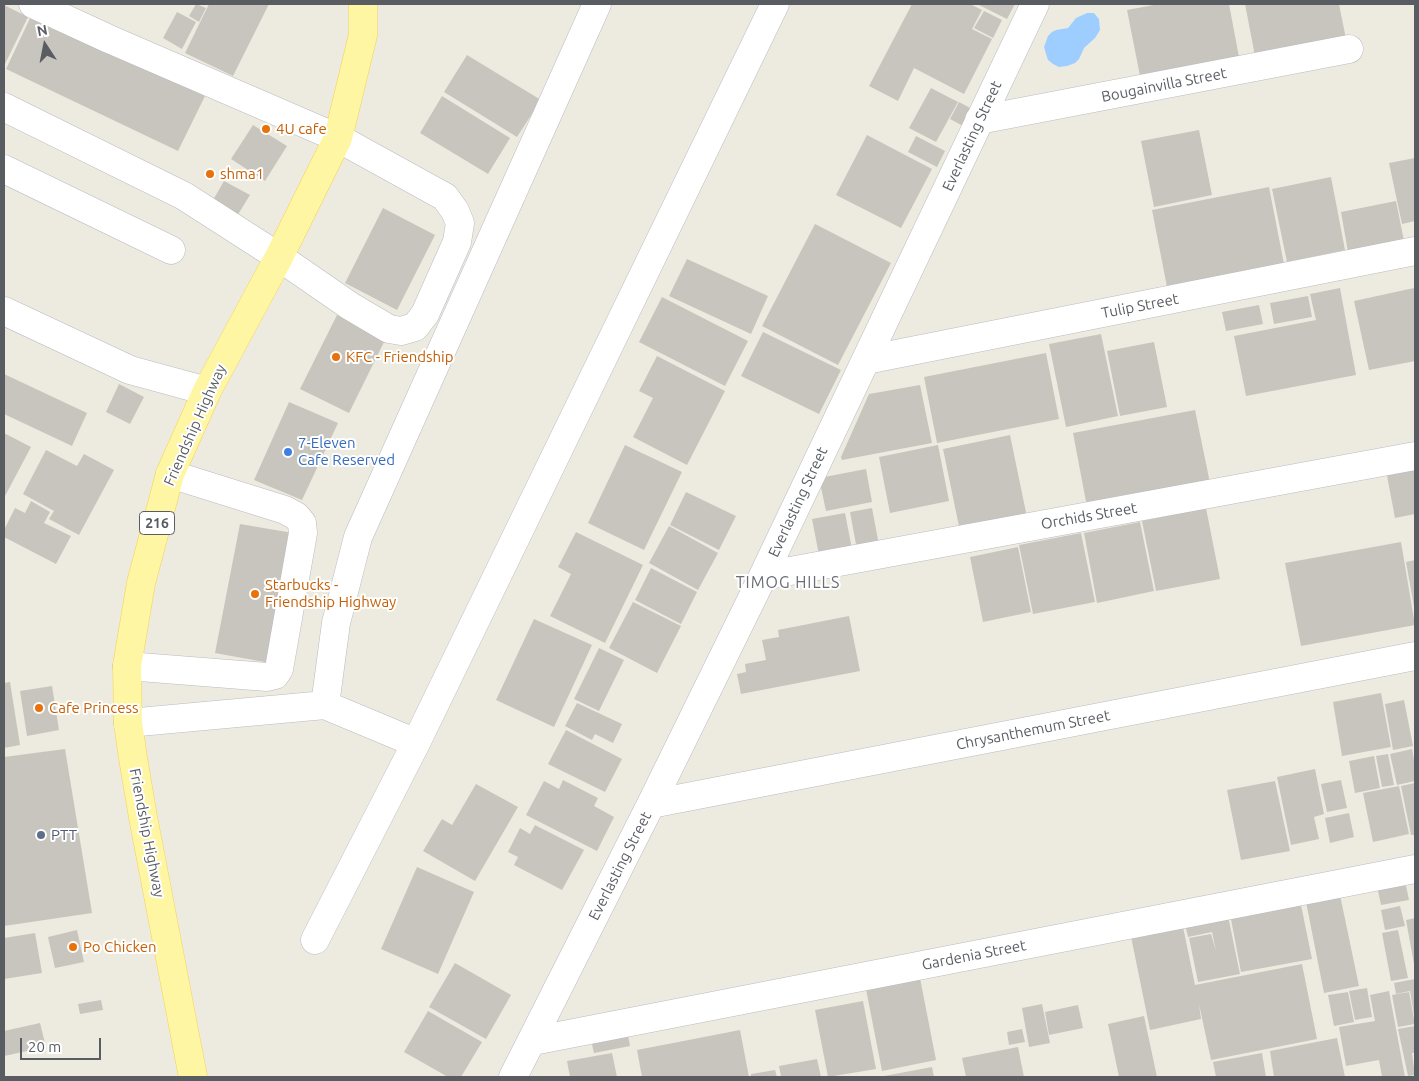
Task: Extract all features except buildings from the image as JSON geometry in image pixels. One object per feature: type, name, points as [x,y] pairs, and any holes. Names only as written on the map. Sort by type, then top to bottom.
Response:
[{"type":"main road","name":"Friendship Highway","points":[[193,1077],[143,817],[128,723],[127,666],[141,583],[170,474],[207,391],[279,257],[338,138],[363,35],[363,4]]},
{"type":"street","points":[[4,107],[184,196],[388,329],[401,331],[415,327],[425,314],[457,242],[460,223],[455,211],[445,197],[338,138],[109,40],[33,4]]},
{"type":"street","points":[[325,705],[336,623],[358,537],[597,4]]},
{"type":"street","points":[[315,940],[416,743],[775,4]]},
{"type":"street","name":"Everlasting Street","points":[[513,1077],[651,804],[763,576],[1035,4]]},
{"type":"street","name":"Bougainvilla Street","points":[[979,120],[1349,49]]},
{"type":"street","points":[[4,169],[170,250]]},
{"type":"street","name":"Tulip Street","points":[[866,360],[1415,251]]},
{"type":"street","points":[[4,311],[130,370],[207,391]]},
{"type":"street","name":"Orchids Street","points":[[763,576],[1415,456]]},
{"type":"street","points":[[127,666],[267,677],[275,675],[279,669],[303,533],[302,523],[296,516],[285,510],[170,474]]},
{"type":"street","name":"Chrysanthemum Street","points":[[651,804],[1415,656]]},
{"type":"street","points":[[128,723],[325,705],[416,743]]},
{"type":"street","name":"Gardenia Street","points":[[532,1041],[1415,869]]},
{"type":"water","points":[[1087,13],[1094,13],[1099,19],[1100,30],[1095,38],[1084,48],[1075,63],[1059,67],[1053,64],[1048,60],[1044,47],[1048,36],[1056,30],[1068,28],[1076,18]]},
{"type":"place","name":"4U cafe","points":[[266,129]]},
{"type":"place","name":"shma1","points":[[210,174]]},
{"type":"place","name":"KFC - Friendship","points":[[336,357]]},
{"type":"place","name":"7-Eleven Cafe Reserved","points":[[288,452]]},
{"type":"place","name":"Starbucks - Friendship Highway","points":[[255,594]]},
{"type":"place","name":"Cafe Princess","points":[[39,708]]},
{"type":"place","name":"PTT","points":[[41,835]]},
{"type":"place","name":"Po Chicken","points":[[73,947]]},
{"type":"district","name":"TIMOG HILLS","points":[[788,583]]}]
